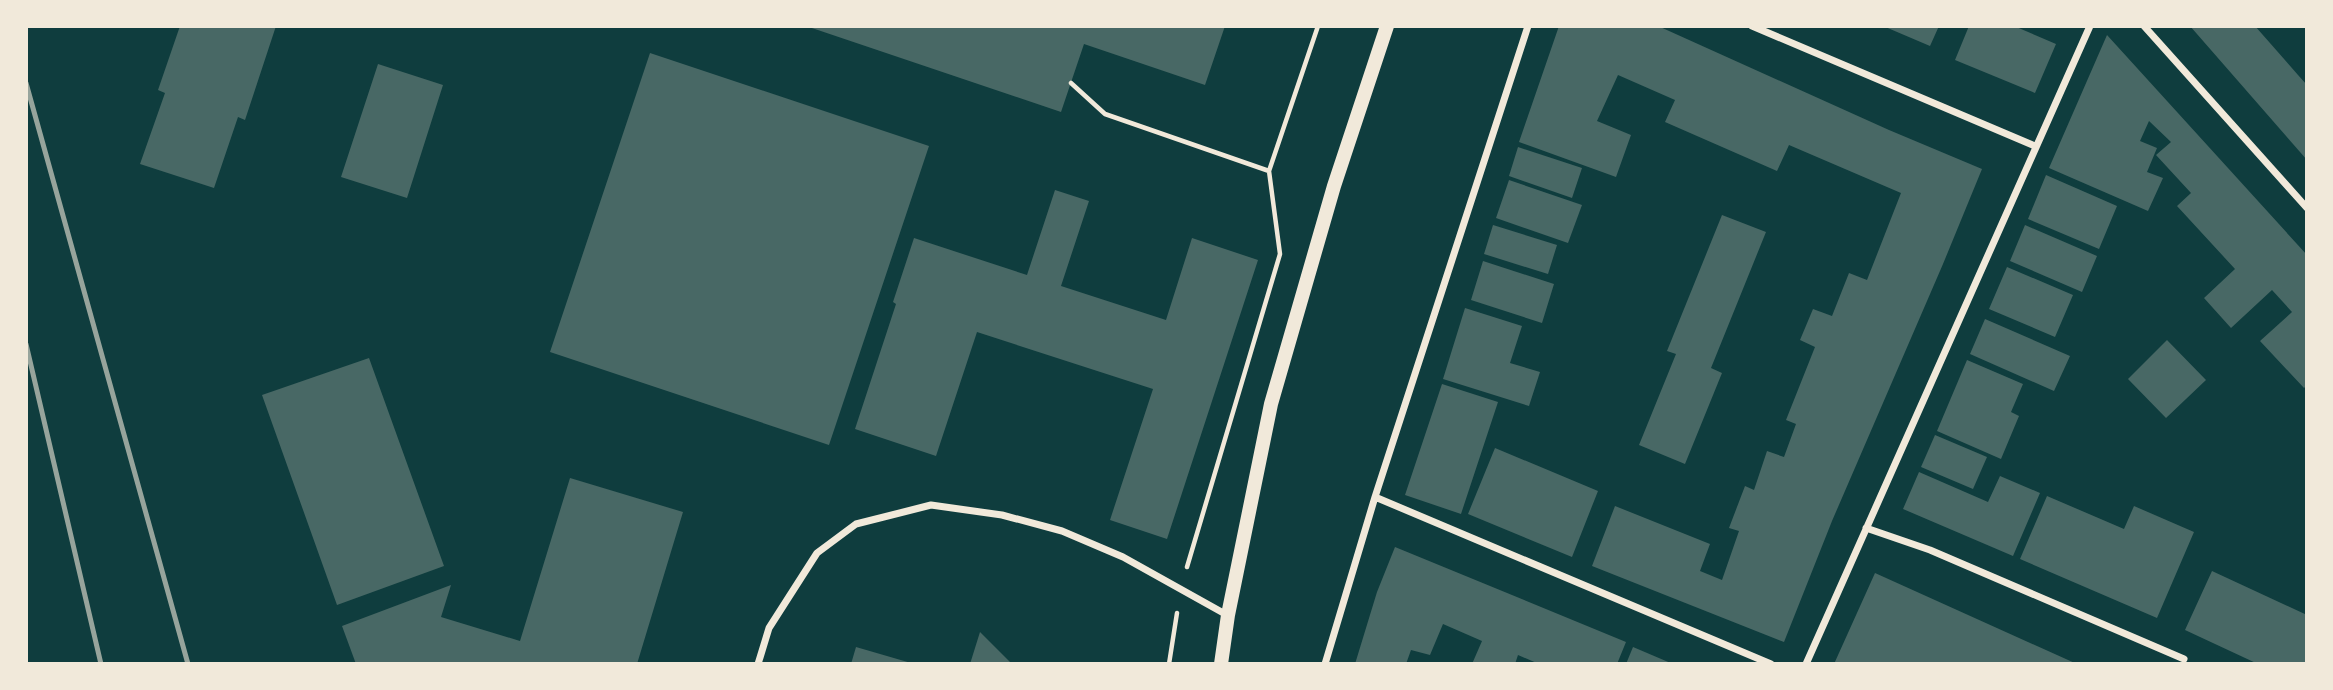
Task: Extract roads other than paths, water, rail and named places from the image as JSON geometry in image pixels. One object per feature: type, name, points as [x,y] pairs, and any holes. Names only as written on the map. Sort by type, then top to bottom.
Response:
[{"type":"main road","points":[[1223,662],[1228,615],[1270,404],[1334,186],[1387,26]]},
{"type":"street","points":[[1325,664],[1375,497],[1528,26]]},
{"type":"street","points":[[1752,26],[2035,146]]},
{"type":"street","points":[[1806,664],[2090,26]]},
{"type":"street","points":[[2144,26],[2307,208]]},
{"type":"street","points":[[1375,497],[1772,664]]},
{"type":"street","points":[[758,664],[769,628],[817,553],[856,524],[931,505],[1002,515],[1062,531],[1123,557],[1180,591],[1228,615]]},
{"type":"street","points":[[1866,528],[1930,550],[2184,659]]},
{"type":"railway","points":[[26,83],[188,664]]},
{"type":"railway","points":[[26,344],[101,664]]}]
